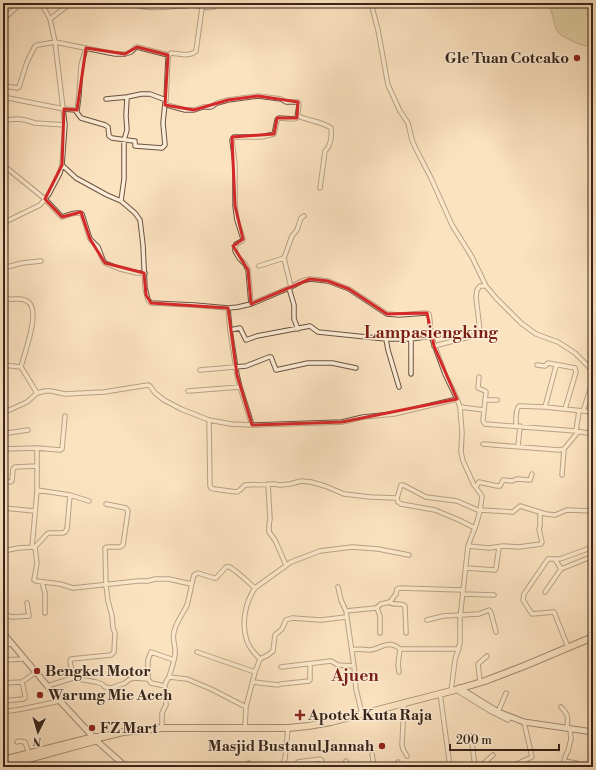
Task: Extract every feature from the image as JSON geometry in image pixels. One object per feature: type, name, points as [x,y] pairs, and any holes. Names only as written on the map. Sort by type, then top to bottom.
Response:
[{"type":"highway","points":[[3,760],[123,732],[162,728],[288,728],[331,722],[455,690],[480,682],[541,659],[593,637]]},
{"type":"highway","points":[[3,766],[95,739]]},
{"type":"street","points":[[3,17],[8,15],[21,3]]},
{"type":"street","points":[[3,223],[40,205],[58,177],[62,164],[65,125],[56,42],[50,19],[41,3]]},
{"type":"street","points":[[50,19],[71,3]]},
{"type":"street","points":[[130,3],[148,8],[194,5],[202,8],[213,7],[217,3]]},
{"type":"street","points":[[371,3],[378,30],[388,85],[408,124],[415,147],[452,225],[472,257],[486,286],[521,323],[536,334],[558,342],[575,353],[593,371]]},
{"type":"street","points":[[3,94],[4,86],[6,85],[17,88],[19,87],[27,62],[35,46],[56,42],[115,54],[125,54],[131,52],[137,47],[168,55],[171,53],[194,53],[196,51],[202,8]]},
{"type":"street","points":[[86,48],[81,65],[77,111],[81,118],[108,127],[109,136],[112,138],[135,141],[135,146],[162,148],[165,145],[163,124],[166,101],[168,55]]},
{"type":"street","points":[[106,99],[150,94],[166,101],[170,106],[185,110],[194,110],[203,107],[211,107],[228,100],[258,96],[281,99],[286,102],[298,102],[298,116]]},
{"type":"street","points":[[3,97],[64,110],[77,111]]},
{"type":"street","points":[[121,201],[124,179],[124,140],[127,130],[127,97]]},
{"type":"street","points":[[298,116],[320,122],[331,128],[332,133],[328,147],[325,151],[320,188]]},
{"type":"street","points":[[251,304],[248,270],[239,258],[235,249],[236,244],[243,239],[237,220],[235,206],[235,164],[232,140],[234,137],[261,137],[274,134],[277,120],[279,118],[294,119],[298,116]]},
{"type":"street","points":[[3,120],[18,119],[35,123],[65,125]]},
{"type":"street","points":[[62,164],[76,178],[121,201],[135,213],[140,220],[146,295],[151,303],[228,308],[238,307],[251,304],[290,288],[302,281],[310,279],[328,281],[349,289],[387,314],[429,314],[431,336],[434,346],[460,406],[462,433],[461,452],[463,462],[482,496],[480,510],[468,546],[459,649],[455,660],[455,690],[491,710],[510,718],[524,722],[593,732]]},
{"type":"street","points":[[3,166],[46,197],[62,217],[77,213],[82,214],[90,239],[98,247],[105,263],[120,269],[144,273]]},
{"type":"street","points":[[298,329],[294,320],[294,305],[284,258],[292,236],[297,230],[301,218],[304,216]]},
{"type":"street","points":[[259,266],[284,258]]},
{"type":"street","points":[[3,268],[22,263],[41,261]]},
{"type":"street","points":[[434,346],[479,334],[477,293],[480,286],[486,286]]},
{"type":"street","points":[[3,296],[9,299],[23,299],[29,301],[32,306],[32,328],[21,367],[37,393]]},
{"type":"street","points":[[228,308],[230,330],[240,387],[252,425]]},
{"type":"street","points":[[230,330],[240,328],[246,340],[257,336],[311,326],[318,332],[386,339],[411,339],[431,336]]},
{"type":"street","points":[[386,339],[399,387]]},
{"type":"street","points":[[411,339],[411,374]]},
{"type":"street","points":[[200,370],[246,366],[269,357],[271,357],[276,370],[308,363],[332,363],[356,368]]},
{"type":"street","points":[[537,365],[545,366],[548,363],[576,368],[565,409]]},
{"type":"street","points":[[3,365],[21,367]]},
{"type":"street","points":[[545,407],[556,366],[558,365]]},
{"type":"street","points":[[480,377],[478,388],[486,392],[483,421],[485,424],[593,434]]},
{"type":"street","points":[[562,475],[564,449],[577,432],[581,411],[592,384]]},
{"type":"street","points":[[28,430],[6,432],[3,413],[30,400],[37,393],[45,391],[63,394],[104,392],[148,385],[164,400],[181,409],[209,420],[231,424],[252,425],[342,422],[362,417],[394,414],[457,399]]},
{"type":"street","points":[[188,391],[240,387]]},
{"type":"street","points":[[485,400],[497,400]]},
{"type":"street","points":[[460,406],[484,410]]},
{"type":"street","points":[[518,446],[517,412],[519,406],[593,412]]},
{"type":"street","points":[[3,449],[62,449],[65,416]]},
{"type":"street","points":[[209,420],[211,488],[238,492],[245,485],[280,485],[301,481],[325,486],[344,494],[397,498]]},
{"type":"street","points":[[483,444],[559,450],[564,449]]},
{"type":"street","points":[[37,448],[37,490],[33,547],[37,563],[34,580],[60,584],[73,588],[148,581],[155,579],[169,579],[191,584]]},
{"type":"street","points":[[3,482],[12,481],[13,469],[15,467],[37,466]]},
{"type":"street","points":[[476,487],[479,482],[500,486],[503,480],[530,480],[532,474]]},
{"type":"street","points":[[268,484],[270,519],[269,532],[275,540],[286,565]]},
{"type":"street","points":[[474,528],[435,510],[401,504],[398,502],[397,498],[400,486],[403,485],[426,497],[458,501],[480,510],[514,512],[520,506],[540,513],[556,515],[567,510],[593,511]]},
{"type":"street","points":[[37,490],[70,495],[89,501]]},
{"type":"street","points":[[3,551],[33,547],[49,533],[65,532],[70,495]]},
{"type":"street","points":[[73,678],[70,661],[71,659],[111,655],[114,652],[112,616],[106,585],[106,548],[120,547],[123,545],[128,510],[126,508],[106,504]]},
{"type":"street","points":[[3,508],[35,511]]},
{"type":"street","points":[[468,546],[489,548],[503,546],[520,547],[542,543],[540,513]]},
{"type":"street","points":[[260,659],[249,646],[247,641],[245,616],[247,604],[250,595],[255,588],[286,565],[320,551],[352,547],[378,549],[410,555]]},
{"type":"street","points":[[466,568],[495,570],[499,547]]},
{"type":"street","points":[[568,647],[554,612],[530,613],[524,600],[524,594],[548,559],[560,559],[593,548]]},
{"type":"street","points":[[575,554],[577,562]]},
{"type":"street","points":[[545,592],[560,569],[593,556]]},
{"type":"street","points":[[555,559],[560,569]]},
{"type":"street","points":[[162,728],[162,713],[166,705],[164,686],[169,677],[174,660],[175,651],[173,633],[175,625],[187,606],[194,575],[198,573],[216,578],[227,566],[229,566],[255,588]]},
{"type":"street","points":[[42,582],[45,593],[45,613]]},
{"type":"street","points":[[338,587],[341,600],[346,611],[356,688],[362,714]]},
{"type":"street","points":[[346,611],[377,608],[381,604],[389,602],[395,596],[397,589],[400,588],[494,595]]},
{"type":"street","points":[[389,602],[392,604],[402,604],[405,606],[406,633]]},
{"type":"street","points":[[3,617],[29,616],[27,603]]},
{"type":"street","points":[[377,608],[380,616],[380,633]]},
{"type":"street","points":[[427,620],[443,616],[479,614],[489,610],[496,632]]},
{"type":"street","points":[[245,728],[246,707],[255,672],[260,659],[273,651],[275,635],[282,629],[286,620],[292,618],[321,620],[346,618]]},
{"type":"street","points":[[3,634],[35,673],[95,739],[126,767]]},
{"type":"street","points":[[3,645],[12,644]]},
{"type":"street","points":[[352,650],[368,650],[381,646],[393,645],[400,649],[459,649]]},
{"type":"street","points":[[399,672],[398,665],[400,649]]},
{"type":"street","points":[[146,650],[174,660]]},
{"type":"street","points":[[148,679],[148,660],[151,652]]},
{"type":"street","points":[[197,652],[255,672]]},
{"type":"street","points":[[480,682],[478,664],[487,656]]},
{"type":"street","points":[[3,660],[24,658]]},
{"type":"street","points":[[281,667],[331,661],[338,665],[354,666]]},
{"type":"street","points":[[253,682],[279,684],[310,680],[310,664]]},
{"type":"street","points":[[3,683],[22,682],[35,673]]},
{"type":"street","points":[[169,677],[187,679],[212,689],[246,707]]},
{"type":"street","points":[[47,686],[73,678],[96,682],[105,687],[111,688],[135,678],[148,679],[151,683],[164,686]]},
{"type":"street","points":[[3,701],[25,698],[22,682]]},
{"type":"street","points":[[440,693],[450,767]]},
{"type":"street","points":[[498,712],[506,693]]},
{"type":"street","points":[[3,712],[60,701]]},
{"type":"street","points":[[404,703],[402,745],[407,756]]},
{"type":"street","points":[[561,707],[568,717],[571,740],[564,761],[564,767]]},
{"type":"street","points":[[491,710],[510,718]]},
{"type":"street","points":[[510,767],[532,756],[524,722]]},
{"type":"street","points":[[284,761],[286,759],[288,728]]},
{"type":"street","points":[[471,736],[475,767],[479,765],[483,766],[493,755]]},
{"type":"street","points":[[17,742],[25,742],[29,754]]},
{"type":"street","points":[[372,754],[374,767]]},
{"type":"street","points":[[298,767],[298,762],[320,759],[323,767]]},
{"type":"street","points":[[346,761],[346,767]]},
{"type":"street","points":[[522,761],[524,767]]},
{"type":"street","points":[[564,761],[576,763]]},
{"type":"street","points":[[398,762],[399,767]]},
{"type":"highlighted area","points":[[137,47],[168,55],[165,105],[194,110],[228,100],[258,96],[298,102],[297,118],[277,118],[274,134],[232,137],[235,206],[243,239],[233,246],[248,270],[251,304],[310,279],[328,281],[349,289],[387,314],[427,313],[434,346],[457,399],[342,422],[252,425],[237,375],[228,308],[151,303],[146,295],[144,273],[105,263],[90,239],[81,212],[62,217],[45,199],[62,165],[64,109],[77,110],[86,48],[125,54]]},
{"type":"shaded area","points":[[545,3],[572,3],[579,5],[583,3],[593,3],[593,22],[591,27],[593,45],[581,45],[560,34],[556,28],[550,8]]},
{"type":"shaded area","points":[[593,126],[593,157],[588,146],[588,137]]},
{"type":"place","name":"Gle Tuan Cotcako","points":[[577,58]]},
{"type":"place","name":"Bengkel Motor","points":[[37,671]]},
{"type":"place","name":"Warung Mie Aceh","points":[[40,695]]},
{"type":"place","name":"Apotek Kuta Raja","points":[[300,715]]},
{"type":"place","name":"FZ Mart","points":[[92,728]]},
{"type":"place","name":"Masjid Bustanul Jannah","points":[[382,746]]},
{"type":"district","name":"Lampasiengking","points":[[431,333]]},
{"type":"district","name":"Ajuen","points":[[355,676]]}]
